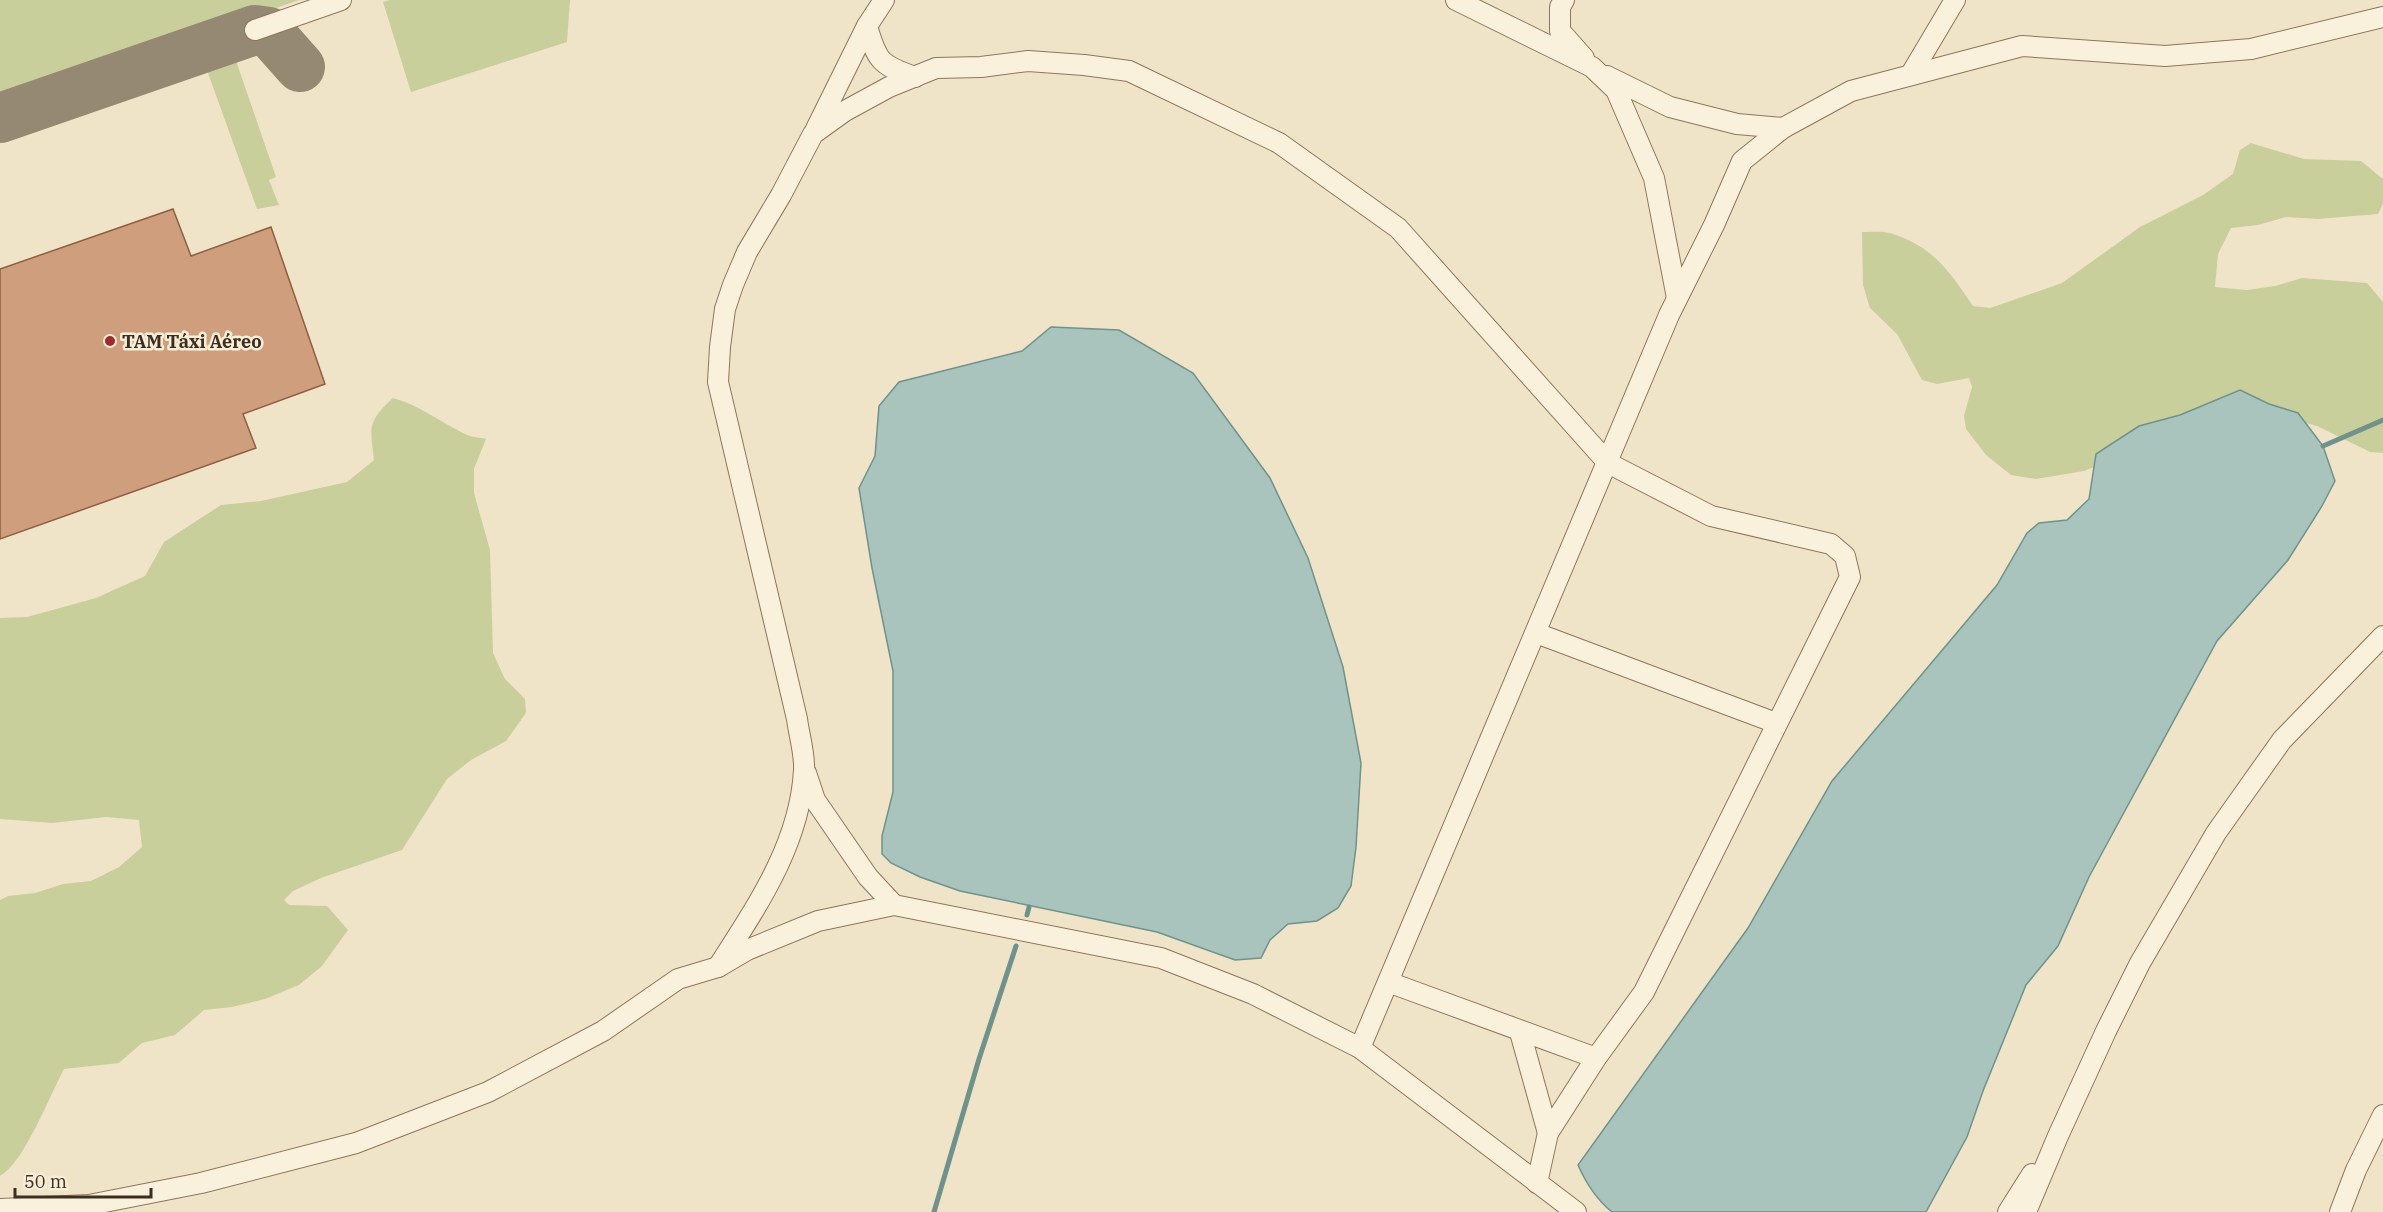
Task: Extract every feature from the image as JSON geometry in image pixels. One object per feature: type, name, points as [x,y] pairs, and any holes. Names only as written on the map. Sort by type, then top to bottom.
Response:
[{"type":"street","points":[[255,30],[341,0]]},
{"type":"street","points":[[884,0],[867,26],[781,195],[747,252],[725,309],[718,382],[796,719],[804,767],[815,800],[868,877],[894,905]]},
{"type":"street","points":[[1456,0],[1670,107],[1737,124],[1783,128]]},
{"type":"street","points":[[1564,0],[1560,7],[1560,31],[1616,90],[1654,178],[1677,298]]},
{"type":"street","points":[[1911,74],[1955,0]]},
{"type":"street","points":[[1360,1048],[1677,298],[1714,225],[1742,161],[1783,128],[1851,91],[2022,46],[2165,56],[2252,49],[2383,17]]},
{"type":"street","points":[[867,26],[875,54],[893,69],[915,76]]},
{"type":"street","points":[[813,134],[845,111],[889,87],[936,68],[981,67],[1028,61],[1129,71],[1279,143],[1398,228],[1608,463],[1711,516],[1831,544],[1845,556],[1850,577],[1644,992],[1596,1059],[1548,1133],[1537,1183]]},
{"type":"street","points":[[1536,633],[1776,723]]},
{"type":"street","points":[[2026,1212],[2062,1125],[2140,963],[2216,833],[2283,740],[2383,636]]},
{"type":"street","points":[[718,967],[772,881],[799,810],[804,767]]},
{"type":"street","points":[[0,1209],[89,1205],[201,1183],[356,1143],[488,1092],[603,1031],[678,979],[718,967],[747,950],[818,921],[894,905],[1161,958],[1252,994],[1360,1048],[1576,1212]]},
{"type":"street","points":[[1388,982],[1596,1059]]},
{"type":"street","points":[[1520,1032],[1548,1133]]},
{"type":"street","points":[[2340,1212],[2356,1170],[2383,1115]]},
{"type":"street","points":[[2008,1212],[2062,1125]]},
{"type":"green space","points":[[0,0],[299,0],[0,105]]},
{"type":"green space","points":[[390,0],[570,0],[567,42],[411,92],[383,2]]},
{"type":"green space","points":[[233,52],[276,177],[269,180],[279,205],[257,209],[204,62]]},
{"type":"green space","points":[[2251,143],[2304,159],[2361,161],[2383,179],[2383,204],[2378,214],[2318,219],[2286,217],[2258,225],[2231,228],[2218,254],[2215,287],[2247,290],[2275,286],[2302,278],[2367,283],[2383,302],[2383,453],[2370,452],[2317,426],[2264,411],[2153,445],[2084,471],[2036,479],[2011,475],[1986,455],[1966,429],[1964,416],[1972,387],[1969,378],[1937,384],[1922,380],[1897,334],[1870,308],[1863,285],[1862,232],[1890,233],[1918,245],[1939,261],[1973,306],[1990,308],[2062,283],[2140,227],[2203,195],[2233,174],[2240,150]]},
{"type":"green space","points":[[393,398],[420,409],[465,434],[486,439],[474,469],[474,493],[490,550],[493,653],[505,679],[525,699],[526,713],[506,741],[471,760],[447,779],[402,850],[321,878],[293,891],[284,900],[289,905],[327,906],[348,930],[322,966],[299,985],[265,999],[232,1007],[204,1010],[175,1035],[142,1043],[119,1063],[64,1069],[27,1143],[9,1169],[0,1176],[0,900],[8,896],[35,893],[63,884],[91,881],[119,867],[142,847],[139,820],[106,817],[52,823],[0,819],[0,618],[27,617],[96,598],[145,576],[164,542],[221,505],[261,501],[347,482],[374,460],[372,426],[378,413]]},
{"type":"water","points":[[1051,327],[1119,330],[1193,373],[1270,478],[1308,558],[1343,667],[1361,763],[1356,847],[1351,886],[1338,908],[1317,921],[1288,924],[1270,940],[1261,958],[1235,960],[1157,932],[960,891],[920,877],[891,863],[882,854],[882,836],[893,792],[893,671],[872,568],[859,488],[875,456],[879,406],[899,382],[1022,351]]},
{"type":"water","points":[[2240,390],[2269,404],[2298,413],[2323,446],[2335,481],[2288,560],[2217,641],[2089,877],[2058,946],[2026,985],[1967,1137],[1926,1212],[1612,1212],[1592,1191],[1578,1165],[1748,928],[1832,781],[1997,585],[2027,533],[2039,523],[2067,520],[2089,499],[2096,454],[2139,426],[2180,415]]},
{"type":"building","name":"TAM Táxi Aéreo","points":[[173,209],[191,256],[271,227],[325,384],[243,414],[256,448],[0,539],[0,269]]},
{"type":"waterway","points":[[2323,446],[2383,420]]},
{"type":"waterway","points":[[1027,915],[1029,907]]},
{"type":"waterway","points":[[934,1212],[979,1059],[1016,946]]},
{"type":"taxiway","points":[[0,118],[255,30],[269,32],[300,67]]},
{"type":"place","name":"TAM Táxi Aéreo","points":[[110,341]]}]
